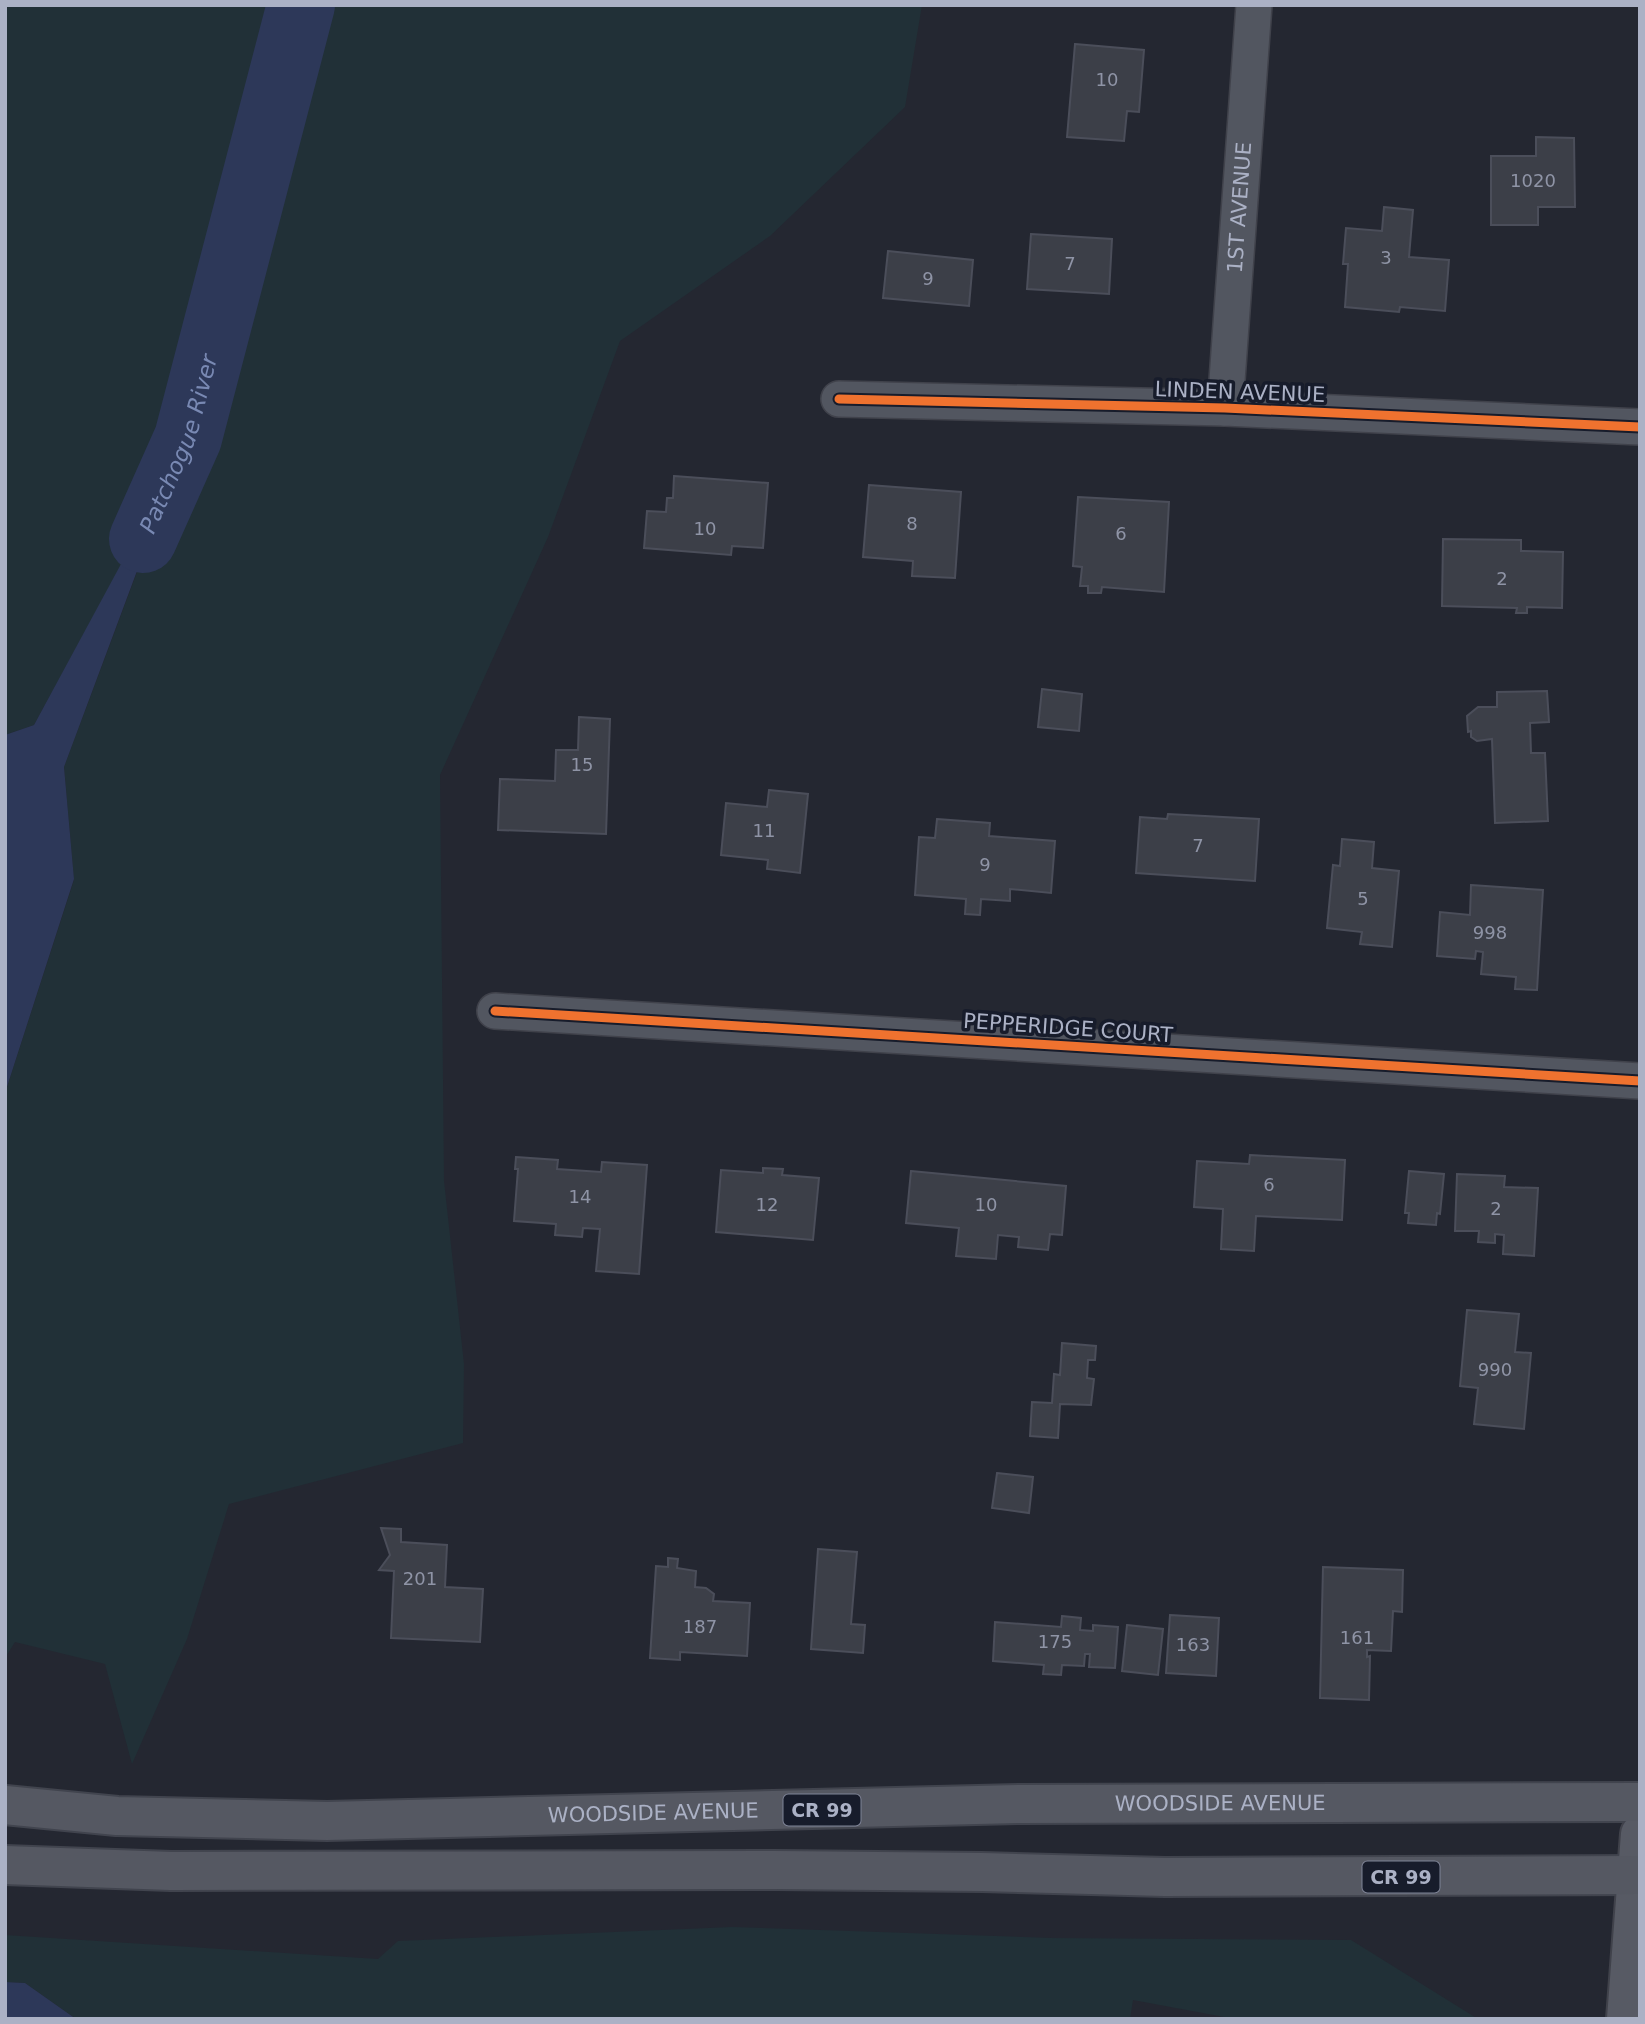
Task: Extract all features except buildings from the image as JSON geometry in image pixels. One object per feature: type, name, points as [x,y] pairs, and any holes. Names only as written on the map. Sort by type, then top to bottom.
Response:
[{"type":"main road","name":"WOODSIDE AVENUE","points":[[5,1805],[117,1816],[327,1821],[1018,1804],[1640,1801]]},
{"type":"main road","points":[[1626,2019],[1640,1835]]},
{"type":"main road","name":"CR 99","points":[[5,1865],[171,1871],[804,1871],[1165,1877],[1638,1875]]},
{"type":"street","name":"1ST AVENUE","points":[[1225,408],[1254,5]]},
{"type":"street","name":"LINDEN AVENUE","points":[[839,399],[1225,408],[1640,427]]},
{"type":"street","name":"PEPPERIDGE COURT","points":[[495,1011],[1640,1082]]},
{"type":"shaded area","points":[[5,5],[922,5],[905,107],[770,236],[620,341],[548,537],[440,775],[444,1181],[464,1364],[463,1443],[229,1504],[187,1639],[132,1764],[105,1664],[15,1642],[5,1658],[5,1093],[74,880],[64,767],[179,460],[34,725],[5,735]]},
{"type":"shaded area","points":[[732,1927],[1051,1938],[1351,1940],[1478,2019],[1235,2019],[1133,2000],[1130,2019],[76,2019],[25,1983],[5,1982],[5,1935],[378,1959],[398,1941]]},
{"type":"water","points":[[181,453],[64,767],[74,879],[5,1093],[5,735],[34,725]]},
{"type":"water","points":[[5,1982],[25,1983],[76,2019],[5,2019]]},
{"type":"waterway","name":"Patchogue River","points":[[143,539],[188,438],[301,5]]},
{"type":"cycle path","points":[[839,399],[1225,408],[1640,427]]},
{"type":"cycle path","points":[[495,1011],[1640,1081]]}]
